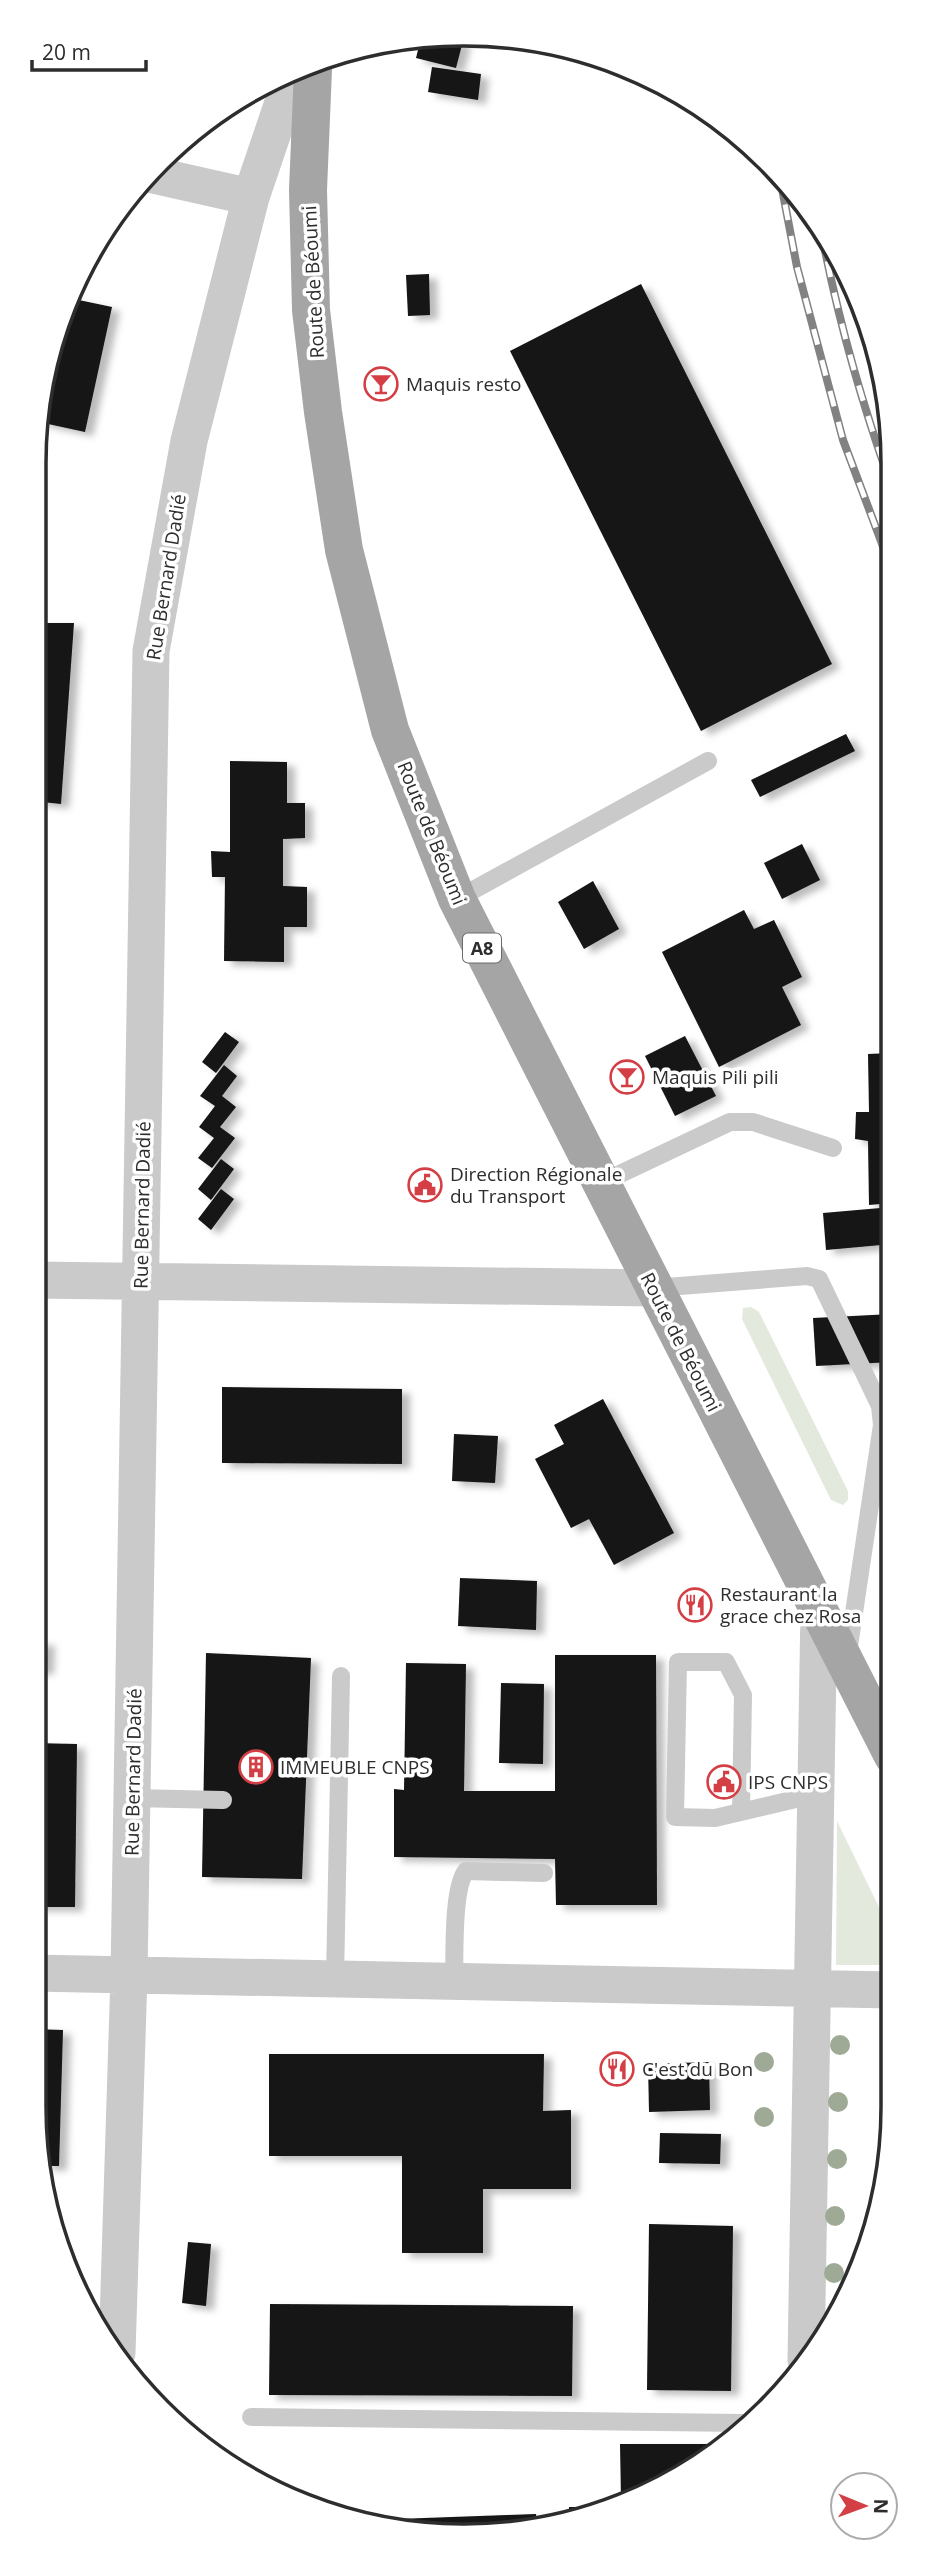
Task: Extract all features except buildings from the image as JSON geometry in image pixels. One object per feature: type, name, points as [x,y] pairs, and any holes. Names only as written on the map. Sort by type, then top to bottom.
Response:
[{"type":"main road","name":"Route de Béoumi","points":[[313,74],[309,190],[311,310],[344,550],[390,730],[457,898],[881,1733]]},
{"type":"street","name":"Rue Bernard Dadié","points":[[117,2340],[129,1975],[151,651],[189,441],[251,197],[289,84]]},
{"type":"street","points":[[160,177],[251,197]]},
{"type":"street","points":[[46,1280],[654,1288]]},
{"type":"street","points":[[806,2344],[819,1609]]},
{"type":"street","points":[[46,1973],[881,1990]]},
{"type":"lane","points":[[457,898],[708,761]]},
{"type":"lane","points":[[601,1183],[730,1122],[753,1122],[833,1148]]},
{"type":"lane","points":[[654,1288],[807,1276],[819,1279],[880,1406],[881,1416]]},
{"type":"lane","points":[[846,1665],[881,1432]]},
{"type":"lane","points":[[741,1812],[743,1695],[726,1662],[678,1662],[675,1817],[715,1818],[741,1812],[817,1794]]},
{"type":"lane","points":[[335,1979],[341,1676]]},
{"type":"lane","points":[[132,1798],[223,1800]]},
{"type":"lane","points":[[454,1982],[456,1916],[462,1877],[466,1871],[544,1873]]},
{"type":"lane","points":[[251,2417],[735,2423]]},
{"type":"shaded area","points":[[751,1307],[759,1312],[848,1491],[848,1500],[843,1505],[831,1500],[742,1319],[743,1308]]},
{"type":"shaded area","points":[[837,1821],[881,1911],[881,1965],[836,1965]]},
{"type":"railway","points":[[783,194],[797,267],[843,440],[881,541]]},
{"type":"railway","points":[[827,258],[851,358],[881,455]]},
{"type":"place","name":"Maquis resto","points":[[381,384]]},
{"type":"place","name":"Maquis Pili pili","points":[[627,1077]]},
{"type":"place","name":"Direction Régionale du Transport","points":[[425,1185]]},
{"type":"place","name":"Restaurant la grace chez Rosa","points":[[695,1605]]},
{"type":"place","name":"IMMEUBLE CNPS","points":[[256,1767]]},
{"type":"place","name":"IPS CNPS","points":[[724,1782]]},
{"type":"place","name":"C'est du Bon","points":[[617,2069]]}]
